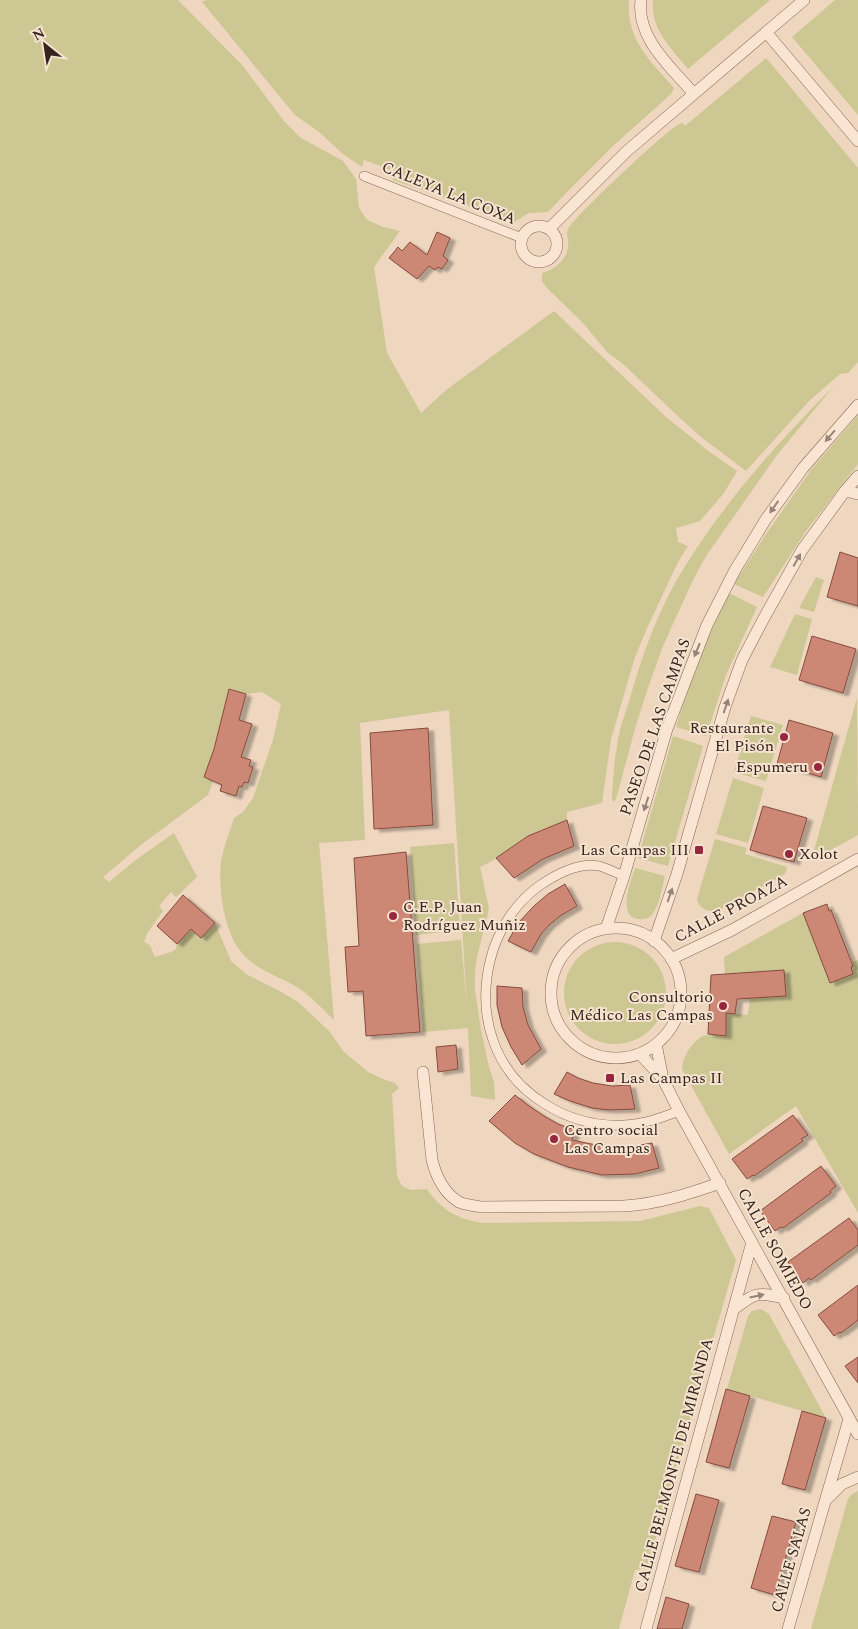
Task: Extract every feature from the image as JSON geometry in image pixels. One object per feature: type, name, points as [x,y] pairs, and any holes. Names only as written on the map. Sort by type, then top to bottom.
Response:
[{"type":"street","points":[[641,0],[640,13],[648,37],[693,93]]},
{"type":"street","points":[[549,229],[626,150],[804,0]]},
{"type":"street","points":[[766,32],[858,141]]},
{"type":"street","name":"CALEYA LA COXA","points":[[364,176],[522,238]]},
{"type":"street","points":[[537,226],[549,229],[554,233],[557,245],[552,256],[543,261],[530,259],[522,249],[522,238],[530,228],[537,226]]},
{"type":"street","name":"PASEO DE LAS CAMPAS","points":[[606,929],[668,729],[707,625],[740,561],[766,519],[802,468],[858,405]]},
{"type":"street","points":[[654,941],[677,874],[725,706],[742,660],[802,550],[858,476]]},
{"type":"street","points":[[845,491],[858,494]]},
{"type":"street","name":"CALLE PROAZA","points":[[671,959],[732,930],[858,859]]},
{"type":"street","points":[[624,876],[600,866],[577,868],[560,873],[531,892],[518,905],[502,930],[492,956],[487,977],[486,996],[489,1028],[498,1052],[511,1074],[536,1098],[567,1116],[603,1124],[623,1125],[651,1120],[680,1111]]},
{"type":"street","points":[[606,929],[633,931],[654,941],[671,959],[677,973],[680,988],[679,1010],[668,1032],[656,1044],[640,1054],[618,1058],[605,1057],[584,1050],[568,1037],[558,1024],[551,997],[552,982],[564,954],[586,936],[606,929]]},
{"type":"street","name":"CALLE SOMIEDO","points":[[656,1044],[663,1079]]},
{"type":"street","name":"CALLE SOMIEDO","points":[[640,1054],[663,1079],[752,1242],[854,1416],[858,1434]]},
{"type":"street","points":[[423,1072],[432,1160],[435,1171],[445,1190],[460,1202],[482,1207],[643,1205],[666,1200],[720,1183]]},
{"type":"street","name":"CALLE BELMONTE DE MIRANDA","points":[[646,1629],[752,1242]]},
{"type":"street","points":[[734,1309],[752,1295],[762,1294],[784,1298]]},
{"type":"street","name":"CALLE SALAS","points":[[788,1629],[826,1500],[854,1416]]},
{"type":"street","name":"CALLE SALAS","points":[[826,1500],[842,1484],[858,1477]]},
{"type":"shaded area","points":[[0,0],[178,0],[243,66],[284,121],[301,138],[343,161],[356,179],[359,208],[367,220],[383,227],[400,231],[374,267],[387,353],[421,413],[446,390],[554,311],[666,417],[737,471],[724,493],[700,521],[676,528],[678,542],[688,546],[678,562],[635,657],[611,739],[602,803],[567,812],[567,820],[528,836],[480,867],[489,909],[477,957],[475,990],[481,1030],[494,1082],[495,1100],[471,1096],[468,1028],[423,1032],[417,944],[461,940],[467,1007],[449,710],[360,723],[365,840],[319,843],[334,1020],[300,989],[255,965],[242,953],[231,934],[224,910],[220,885],[223,851],[234,818],[243,812],[253,798],[273,740],[281,704],[262,692],[246,694],[229,689],[214,749],[204,777],[213,781],[208,795],[142,844],[103,877],[109,882],[137,859],[174,833],[197,877],[176,897],[171,892],[159,906],[163,911],[148,932],[144,942],[150,945],[155,957],[176,949],[177,944],[191,929],[201,938],[215,923],[231,961],[246,974],[298,1002],[329,1031],[344,1052],[368,1072],[395,1083],[399,1088],[392,1094],[397,1176],[402,1186],[411,1190],[427,1189],[451,1213],[483,1223],[640,1221],[700,1206],[709,1208],[736,1260],[647,1568],[635,1570],[619,1629],[0,1629]]},
{"type":"shaded area","points":[[206,0],[629,0],[631,27],[641,48],[674,88],[671,94],[613,146],[548,212],[529,213],[514,222],[393,180],[394,171],[364,160],[362,167],[343,154],[319,132],[295,115],[202,2]]},
{"type":"shaded area","points":[[653,0],[770,0],[688,69],[658,29],[653,10]]},
{"type":"shaded area","points":[[835,0],[858,0],[858,115],[792,37]]},
{"type":"shaded area","points":[[766,58],[858,168],[858,362],[848,373],[840,374],[809,401],[746,471],[701,437],[623,364],[607,352],[582,322],[546,287],[542,281],[542,273],[553,269],[565,257],[569,228],[607,188],[675,127],[682,123],[685,126]]},
{"type":"shaded area","points":[[834,386],[777,455],[706,556],[693,580],[663,646],[636,725],[616,799],[613,802],[614,765],[620,729],[646,648],[660,613],[677,579],[703,539],[737,493],[774,449]]},
{"type":"shaded area","points":[[858,415],[858,464],[806,531],[763,597],[734,584],[811,470]]},
{"type":"shaded area","points":[[816,577],[824,580],[814,612],[799,608]]},
{"type":"shaded area","points":[[729,593],[757,607],[726,675],[706,736],[676,727],[713,626]]},
{"type":"shaded area","points":[[795,614],[812,619],[797,675],[770,667]]},
{"type":"shaded area","points":[[857,698],[858,835],[811,861]]},
{"type":"shaded area","points":[[751,716],[783,725],[766,781],[734,772]]},
{"type":"shaded area","points":[[673,736],[703,746],[668,866],[638,858]]},
{"type":"shaded area","points":[[733,778],[764,788],[748,843],[716,834]]},
{"type":"shaded area","points":[[715,839],[747,848],[745,854],[787,867],[785,874],[718,911],[704,909],[697,899]]},
{"type":"shaded area","points":[[454,843],[460,930],[416,935],[410,847]]},
{"type":"shaded area","points":[[635,868],[665,876],[655,909],[645,919],[632,917],[628,912],[628,889]]},
{"type":"shaded area","points":[[803,913],[830,983],[853,974],[851,962],[858,960],[858,1213],[796,1106],[729,1154],[682,1069],[686,1054],[697,1040],[706,1035],[726,1036],[726,1013],[748,1015],[750,998],[786,996],[784,970],[725,974],[724,957]]},
{"type":"shaded area","points":[[615,942],[635,946],[651,957],[662,973],[666,993],[662,1013],[651,1029],[635,1040],[615,1044],[595,1040],[579,1029],[568,1013],[564,993],[568,973],[579,957],[595,946]]},
{"type":"shaded area","points":[[761,1309],[769,1314],[826,1418],[727,1389],[748,1316],[752,1311]]},
{"type":"shaded area","points":[[858,1491],[858,1629],[811,1629],[848,1499]]},
{"type":"building","points":[[437,232],[450,238],[443,256],[448,260],[442,269],[438,267],[435,270],[429,266],[417,279],[389,258],[398,247],[402,251],[410,242],[427,255]]},
{"type":"building","points":[[840,552],[858,558],[858,606],[827,597]]},
{"type":"building","points":[[812,636],[856,649],[843,693],[799,680]]},
{"type":"building","points":[[229,689],[246,694],[239,720],[252,724],[241,757],[251,760],[249,766],[253,767],[248,783],[244,782],[242,787],[239,786],[236,796],[220,791],[222,785],[204,777],[214,749]]},
{"type":"building","points":[[789,720],[833,733],[821,777],[777,764]]},
{"type":"building","points":[[428,728],[433,825],[374,829],[370,733]]},
{"type":"building","points":[[763,806],[807,818],[794,862],[750,850]]},
{"type":"building","points":[[567,820],[574,846],[543,859],[514,878],[496,858],[528,836]]},
{"type":"building","points":[[406,852],[420,1032],[366,1036],[363,991],[348,992],[345,947],[359,946],[354,858]]},
{"type":"building","points":[[565,884],[577,906],[549,925],[541,934],[531,952],[508,941],[519,922],[534,906],[548,894]]},
{"type":"building","points":[[183,895],[215,923],[201,938],[191,929],[177,944],[157,926]]},
{"type":"building","points":[[827,904],[853,966],[851,967],[853,974],[830,983],[803,913]]},
{"type":"building","name":"Consultorio Médico Las Campas","points":[[784,970],[786,996],[737,999],[735,1014],[726,1013],[726,1036],[708,1034],[711,975]]},
{"type":"building","points":[[497,986],[522,988],[523,1007],[528,1025],[541,1049],[522,1065],[502,1027],[497,1005]]},
{"type":"building","points":[[456,1045],[458,1069],[438,1072],[436,1047]]},
{"type":"building","points":[[567,1072],[593,1083],[612,1086],[630,1085],[635,1109],[609,1110],[592,1108],[554,1094]]},
{"type":"building","points":[[515,1095],[544,1116],[558,1124],[575,1130],[572,1140],[601,1146],[635,1146],[652,1143],[659,1168],[635,1174],[602,1175],[568,1167],[534,1154],[515,1143],[489,1121]]},
{"type":"building","points":[[793,1115],[808,1135],[801,1139],[803,1141],[747,1179],[732,1159]]},
{"type":"building","points":[[821,1166],[836,1186],[830,1191],[831,1193],[783,1228],[781,1227],[775,1231],[760,1211]]},
{"type":"building","points":[[849,1218],[858,1230],[858,1245],[811,1280],[809,1278],[803,1283],[788,1262]]},
{"type":"building","points":[[858,1285],[858,1320],[834,1336],[818,1315]]},
{"type":"building","points":[[858,1357],[858,1383],[845,1366]]},
{"type":"building","points":[[726,1389],[750,1396],[729,1468],[706,1462]]},
{"type":"building","points":[[802,1411],[826,1418],[805,1490],[782,1484]]},
{"type":"building","points":[[696,1494],[719,1500],[699,1572],[675,1566]]},
{"type":"building","points":[[772,1516],[796,1522],[775,1595],[751,1588]]},
{"type":"building","points":[[666,1597],[689,1604],[682,1629],[657,1629]]},
{"type":"place","name":"Restaurante El Pisón","points":[[784,737]]},
{"type":"place","name":"Espumeru","points":[[818,767]]},
{"type":"place","name":"Las Campas III","points":[[699,850]]},
{"type":"place","name":"Xolot","points":[[789,854]]},
{"type":"place","name":"C.E.P. Juan Rodríguez Muñiz","points":[[393,916]]},
{"type":"place","name":"Consultorio Médico Las Campas","points":[[723,1006]]},
{"type":"place","name":"Las Campas II","points":[[610,1078]]},
{"type":"place","name":"Centro social Las Campas","points":[[554,1139]]}]
